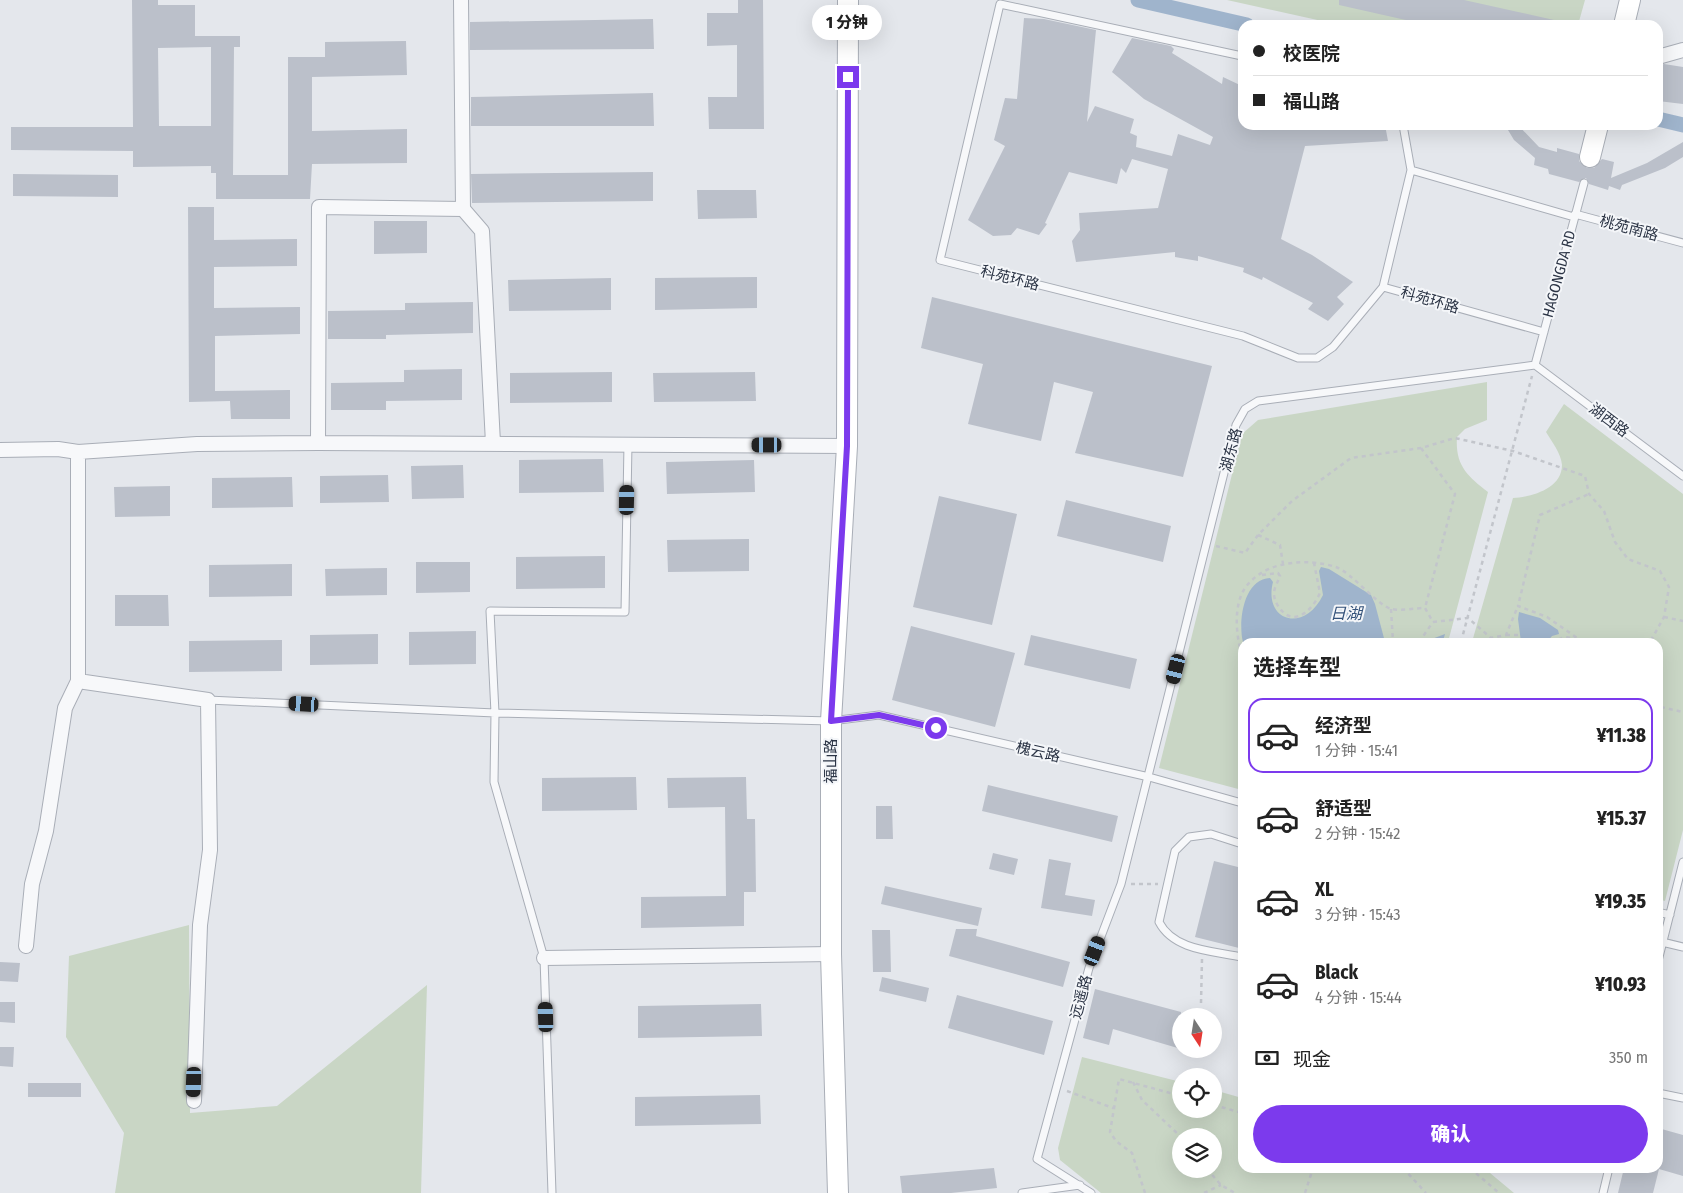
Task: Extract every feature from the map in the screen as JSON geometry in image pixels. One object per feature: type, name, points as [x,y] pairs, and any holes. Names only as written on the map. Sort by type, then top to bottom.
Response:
[{"type":"main road","name":"福山路","points":[[838,1193],[832,954],[831,721],[847,446],[848,0]]},
{"type":"main road","points":[[1625,20],[1630,0]]},
{"type":"main road","points":[[1590,157],[1597,130]]},
{"type":"street","points":[[461,0],[463,210],[482,231],[492,443]]},
{"type":"street","points":[[1663,56],[1683,50]]},
{"type":"street","points":[[318,443],[319,207],[463,210]]},
{"type":"street","points":[[0,450],[58,449],[78,452],[196,444],[318,443],[847,446]]},
{"type":"street","points":[[26,946],[32,884],[46,831],[66,708],[78,682],[78,452]]},
{"type":"street","points":[[78,682],[208,700],[210,850],[200,925],[194,1101]]},
{"type":"street","points":[[544,958],[832,954]]},
{"type":"lane","name":"科苑环路","points":[[1238,55],[1000,4],[940,260],[1243,336],[1298,358],[1317,358],[1333,347],[1383,286],[1544,332]]},
{"type":"lane","points":[[1383,286],[1411,170],[1404,130]]},
{"type":"lane","points":[[1411,170],[1574,215]]},
{"type":"lane","name":"HAGONGDA RD","points":[[1535,365],[1584,183]]},
{"type":"lane","name":"桃苑南路","points":[[1574,215],[1683,243]]},
{"type":"lane","name":"湖西路","points":[[1535,365],[1683,476]]},
{"type":"lane","name":"湖东路","points":[[1149,777],[1236,425],[1245,410],[1258,401],[1535,365]]},
{"type":"lane","points":[[552,1193],[544,958],[494,782],[495,713],[490,611],[625,612],[628,444]]},
{"type":"lane","name":"槐云路","points":[[208,700],[495,713],[831,721],[879,715],[1149,777],[1238,802]]},
{"type":"lane","name":"远遥路","points":[[1090,1193],[1037,1159],[1089,968],[1121,884],[1149,777]]},
{"type":"lane","points":[[1238,843],[1211,834],[1188,837],[1175,851],[1159,922],[1162,929],[1180,944],[1238,956]]},
{"type":"lane","points":[[1663,939],[1683,862]]},
{"type":"lane","points":[[1663,913],[1670,915]]},
{"type":"lane","points":[[1663,942],[1683,947]]},
{"type":"lane","points":[[1663,1094],[1683,1098]]},
{"type":"lane","points":[[1603,1193],[1608,1173]]},
{"type":"lane","points":[[1022,1193],[1080,1185]]},
{"type":"path","points":[[1462,638],[1535,365]]},
{"type":"path","points":[[1208,544],[1245,553],[1258,535],[1292,501],[1351,458],[1421,448],[1455,438],[1513,452],[1585,476],[1590,494],[1604,511],[1615,542],[1628,559],[1660,571],[1669,586],[1664,617],[1652,638]]},
{"type":"path","points":[[1421,448],[1455,494],[1425,608],[1433,622]]},
{"type":"path","points":[[1506,636],[1518,606],[1540,515],[1590,494]]},
{"type":"path","points":[[1258,535],[1280,545],[1284,564]]},
{"type":"path","points":[[1239,638],[1237,629],[1238,609],[1245,588],[1260,575],[1284,564],[1301,561],[1338,568],[1391,608],[1425,608]]},
{"type":"path","points":[[1260,575],[1278,573],[1280,576],[1275,585],[1274,597],[1280,609],[1290,617],[1300,617],[1309,610],[1320,593],[1314,563]]},
{"type":"path","points":[[1518,606],[1547,617],[1577,638]]},
{"type":"path","points":[[1391,608],[1393,638]]},
{"type":"path","points":[[1664,617],[1683,621]]},
{"type":"path","points":[[1433,622],[1468,618],[1491,638],[1518,635],[1518,638]]},
{"type":"path","points":[[1423,638],[1433,622]]},
{"type":"path","points":[[1663,707],[1683,712]]},
{"type":"path","points":[[1121,884],[1167,884]]},
{"type":"path","points":[[1201,1003],[1203,948]]},
{"type":"path","points":[[1145,1193],[1132,1153],[1116,1141],[1110,1132],[1119,1079],[1172,1093]]},
{"type":"path","points":[[1133,1082],[1142,1100],[1172,1128]]},
{"type":"path","points":[[1056,1087],[1113,1109]]},
{"type":"path","points":[[1222,1107],[1238,1112]]},
{"type":"path","points":[[1305,1193],[1311,1173]]},
{"type":"path","points":[[1408,1173],[1426,1193]]},
{"type":"path","points":[[1476,1173],[1499,1193]]},
{"type":"path","points":[[1215,1178],[1221,1185],[1235,1193]]},
{"type":"path","points":[[1204,1193],[1221,1185]]},
{"type":"green space","points":[[1227,0],[1585,0],[1579,20],[1317,20]]},
{"type":"green space","points":[[1487,382],[1487,420],[1465,429],[1457,437],[1457,447],[1460,462],[1468,475],[1488,492],[1449,638],[1238,638],[1238,789],[1159,768],[1242,434],[1258,420]]},
{"type":"green space","points":[[1564,404],[1683,494],[1683,830],[1665,901],[1663,900],[1663,638],[1473,638],[1513,498],[1528,496],[1544,490],[1557,480],[1561,473],[1560,456],[1546,432]]},
{"type":"green space","points":[[189,925],[190,1113],[277,1106],[427,985],[421,1193],[115,1193],[124,1133],[66,1037],[69,956]]},
{"type":"green space","points":[[1082,1057],[1172,1080],[1172,1118],[1222,1118],[1222,1092],[1238,1097],[1238,1173],[1490,1173],[1514,1193],[1101,1193],[1060,1160],[1058,1148]]},
{"type":"water","name":"日湖","points":[[1321,567],[1329,569],[1371,595],[1384,638],[1242,638],[1241,624],[1244,603],[1254,586],[1261,580],[1270,578],[1273,582],[1271,595],[1274,606],[1279,614],[1287,618],[1296,618],[1306,615],[1315,607],[1323,595],[1319,571]]},
{"type":"water","points":[[1519,612],[1540,618],[1558,630],[1559,634],[1550,638],[1520,638]]},
{"type":"water","points":[[1445,634],[1444,638],[1434,638]]},
{"type":"building","points":[[132,0],[158,0],[158,5],[195,5],[195,36],[240,36],[240,47],[234,47],[233,175],[288,175],[288,57],[325,57],[325,42],[406,41],[407,75],[312,77],[312,131],[407,129],[407,163],[312,164],[310,199],[216,199],[216,173],[211,173],[211,166],[133,167],[133,151],[11,150],[11,127],[133,127]],"holes":[[[211,47],[211,126],[159,126],[158,48]]]},
{"type":"building","points":[[738,0],[763,0],[764,129],[709,129],[708,97],[737,97],[737,45],[707,46],[707,13],[738,13]]},
{"type":"building","points":[[1339,0],[1464,0],[1554,20],[1406,20],[1339,5]]},
{"type":"building","points":[[1024,18],[1044,19],[1096,30],[1087,122],[1095,106],[1134,119],[1130,133],[1137,136],[1136,147],[1172,156],[1178,134],[1210,145],[1213,137],[1144,99],[1112,72],[1132,38],[1171,46],[1174,49],[1172,53],[1222,84],[1223,77],[1238,84],[1238,130],[1386,130],[1388,141],[1305,146],[1281,239],[1312,255],[1353,282],[1337,297],[1344,304],[1328,321],[1308,309],[1313,303],[1263,277],[1262,280],[1243,272],[1244,268],[1198,256],[1198,261],[1175,257],[1175,252],[1076,262],[1072,241],[1080,230],[1079,213],[1158,208],[1168,169],[1132,159],[1126,173],[1121,168],[1117,184],[1069,172],[1045,223],[1047,224],[1039,235],[1017,228],[1011,235],[993,236],[968,220],[1005,146],[994,140],[1005,98],[1017,99]]},
{"type":"building","points":[[653,19],[654,49],[470,50],[470,22]]},
{"type":"building","points":[[1663,64],[1683,67],[1683,104],[1663,102]]},
{"type":"building","points":[[653,93],[654,126],[471,126],[471,97]]},
{"type":"building","points":[[1508,130],[1523,130],[1539,147],[1557,152],[1557,148],[1579,154],[1579,161],[1587,168],[1594,168],[1602,159],[1614,162],[1611,178],[1647,163],[1683,142],[1683,157],[1665,168],[1622,185],[1620,190],[1609,186],[1608,190],[1589,184],[1586,178],[1579,182],[1549,174],[1548,169],[1534,165],[1535,158],[1514,140]]},
{"type":"building","points":[[653,172],[653,201],[472,203],[471,174]]},
{"type":"building","points":[[13,174],[118,175],[118,197],[13,196]]},
{"type":"building","points":[[697,190],[756,190],[757,218],[698,219]]},
{"type":"building","points":[[188,207],[214,207],[214,240],[297,239],[297,266],[214,267],[214,308],[300,307],[300,334],[215,336],[215,391],[290,390],[290,419],[231,419],[230,401],[189,402]]},
{"type":"building","points":[[374,221],[427,221],[427,253],[374,254]]},
{"type":"building","points":[[757,277],[757,308],[655,310],[655,278]]},
{"type":"building","points":[[611,278],[611,310],[509,311],[508,280]]},
{"type":"building","points":[[932,297],[1212,366],[1183,477],[1075,453],[1093,392],[1054,382],[1041,441],[968,424],[983,364],[921,348]]},
{"type":"building","points":[[473,302],[473,333],[386,335],[386,339],[328,339],[328,311],[405,310],[405,303]]},
{"type":"building","points":[[462,369],[462,400],[386,401],[386,410],[331,410],[331,383],[404,382],[404,370]]},
{"type":"building","points":[[612,372],[612,402],[510,403],[510,373]]},
{"type":"building","points":[[755,372],[756,401],[654,402],[653,373]]},
{"type":"building","points":[[603,459],[604,492],[519,493],[519,460]]},
{"type":"building","points":[[754,460],[755,492],[667,494],[666,462]]},
{"type":"building","points":[[463,465],[464,498],[412,499],[411,466]]},
{"type":"building","points":[[388,475],[389,502],[320,503],[320,476]]},
{"type":"building","points":[[292,477],[293,507],[212,508],[212,478]]},
{"type":"building","points":[[170,486],[170,516],[115,517],[114,487]]},
{"type":"building","points":[[939,496],[1017,514],[992,625],[913,607]]},
{"type":"building","points":[[1066,500],[1171,526],[1163,562],[1057,536]]},
{"type":"building","points":[[749,539],[749,571],[668,572],[667,540]]},
{"type":"building","points":[[605,556],[605,588],[516,589],[516,557]]},
{"type":"building","points":[[416,562],[470,562],[470,592],[416,593]]},
{"type":"building","points":[[292,564],[292,596],[209,597],[209,565]]},
{"type":"building","points":[[387,568],[387,595],[326,596],[325,569]]},
{"type":"building","points":[[115,595],[168,595],[169,626],[115,626]]},
{"type":"building","points":[[911,626],[1015,653],[995,727],[892,700]]},
{"type":"building","points":[[476,631],[476,664],[409,665],[409,632]]},
{"type":"building","points":[[378,634],[378,664],[310,665],[310,635]]},
{"type":"building","points":[[1031,635],[1137,659],[1130,689],[1024,665]]},
{"type":"building","points":[[282,640],[282,671],[189,672],[189,641]]},
{"type":"building","points":[[636,777],[637,810],[542,811],[542,778]]},
{"type":"building","points":[[746,777],[747,819],[755,819],[756,892],[744,892],[744,926],[641,928],[641,897],[726,896],[725,807],[668,808],[667,778]]},
{"type":"building","points":[[988,785],[1118,816],[1112,842],[982,811]]},
{"type":"building","points":[[876,806],[892,806],[893,839],[876,839]]},
{"type":"building","points":[[993,853],[1018,859],[1014,875],[989,869]]},
{"type":"building","points":[[1049,859],[1071,863],[1065,895],[1095,900],[1092,916],[1041,908]]},
{"type":"building","points":[[1214,861],[1238,867],[1238,948],[1195,937]]},
{"type":"building","points":[[885,886],[982,908],[978,926],[881,904]]},
{"type":"building","points":[[956,929],[977,929],[976,936],[1070,962],[1063,987],[949,956]]},
{"type":"building","points":[[872,930],[890,930],[891,972],[873,972]]},
{"type":"building","points":[[0,962],[20,963],[18,982],[0,981]]},
{"type":"building","points":[[882,977],[929,988],[926,1002],[879,991]]},
{"type":"building","points":[[1095,989],[1172,1010],[1172,1046],[1113,1029],[1109,1045],[1083,1038]]},
{"type":"building","points":[[957,995],[1053,1021],[1044,1055],[948,1028]]},
{"type":"building","points":[[0,1002],[15,1002],[15,1023],[0,1022]]},
{"type":"building","points":[[761,1004],[762,1036],[638,1038],[638,1006]]},
{"type":"building","points":[[0,1047],[14,1047],[13,1067],[0,1066]]},
{"type":"building","points":[[28,1083],[81,1083],[81,1097],[28,1097]]},
{"type":"building","points":[[760,1095],[761,1124],[635,1126],[635,1097]]},
{"type":"building","points":[[1663,1129],[1683,1135],[1683,1176],[1663,1170]]},
{"type":"building","points":[[994,1168],[997,1188],[951,1193],[902,1193],[900,1176]]},
{"type":"building","points":[[1623,1173],[1658,1173],[1653,1193],[1618,1193]]},
{"type":"waterway","points":[[1138,0],[1238,23]]},
{"type":"waterway","points":[[1663,120],[1683,125]]},
{"type":"route","points":[[848,77],[847,446],[831,721],[879,715],[936,728]]}]
